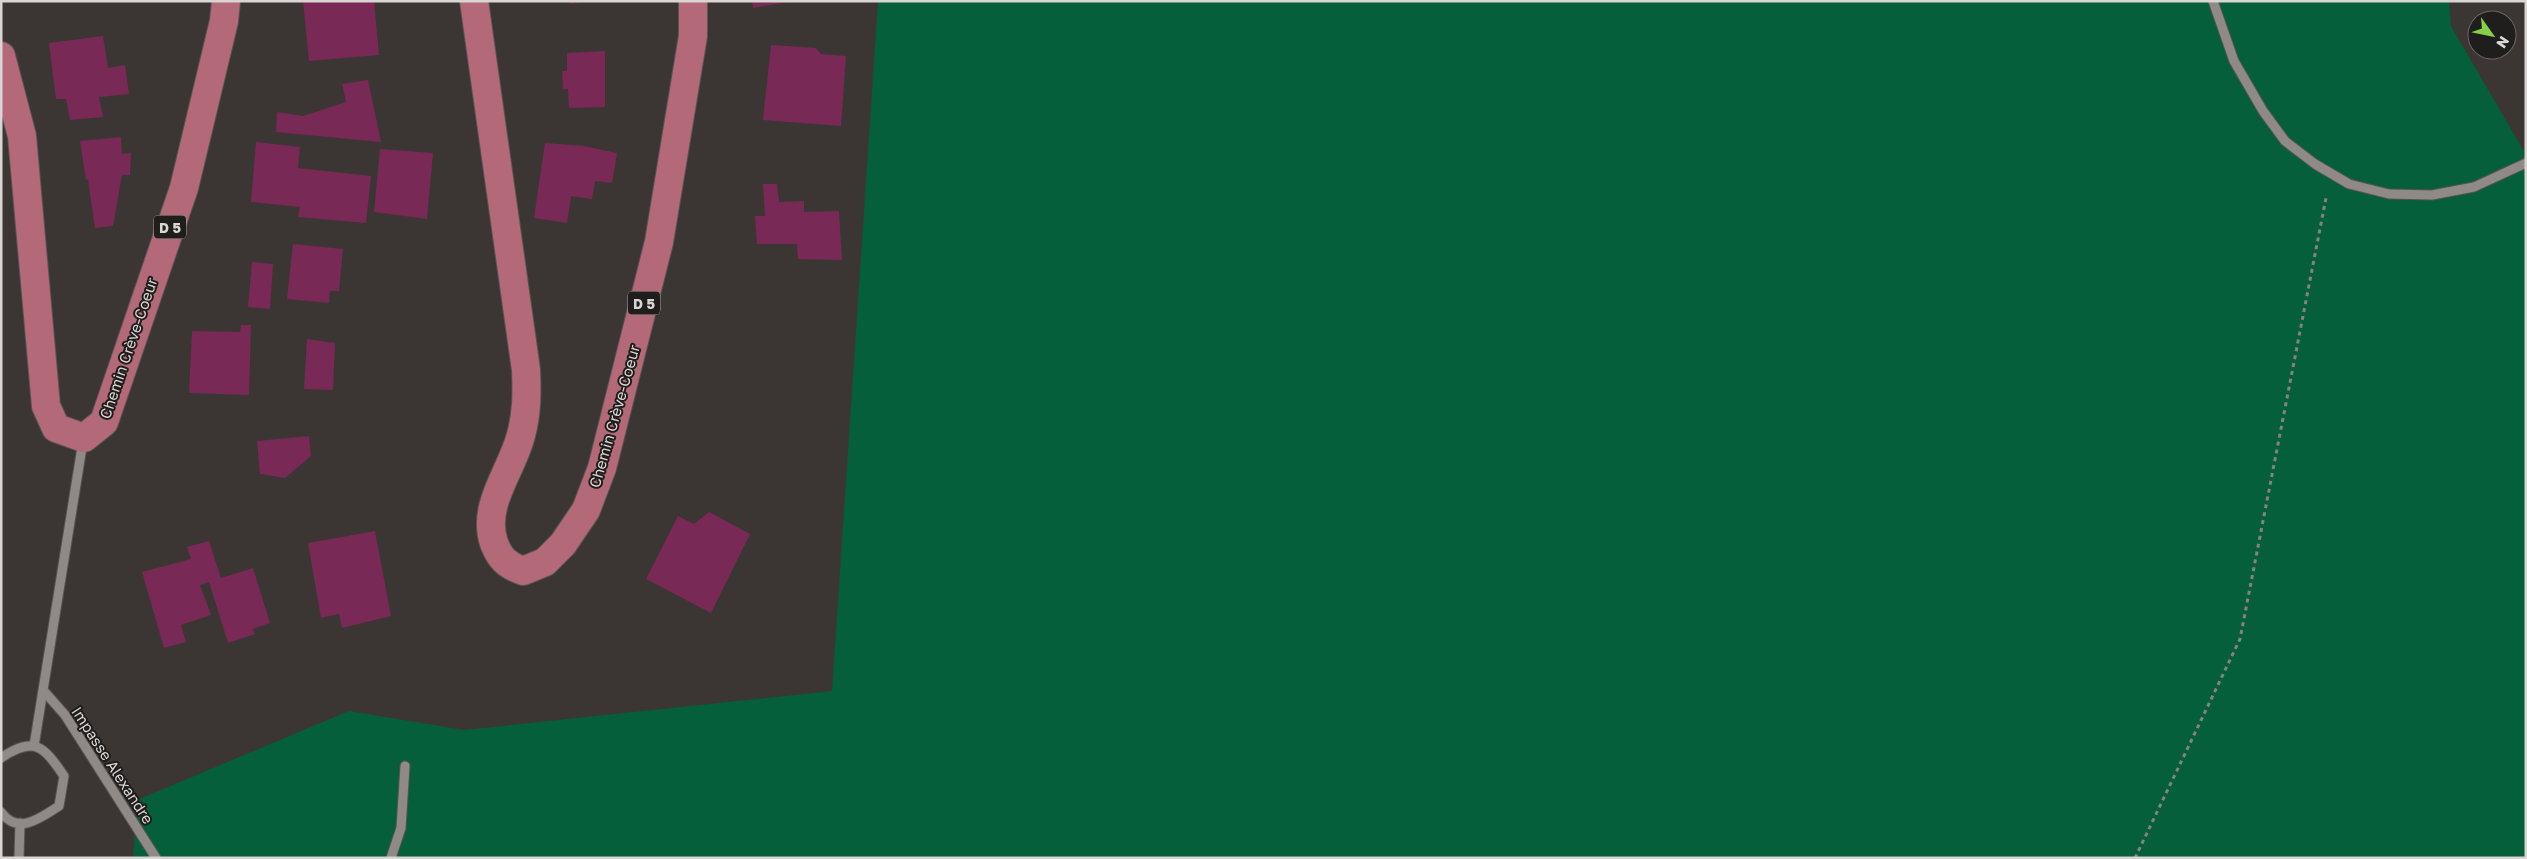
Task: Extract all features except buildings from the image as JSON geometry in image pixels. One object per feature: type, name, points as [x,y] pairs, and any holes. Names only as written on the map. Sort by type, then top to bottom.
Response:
[{"type":"main road","name":"Chemin Crève-Coeur","points":[[84,438],[104,422],[184,188],[224,21],[226,1]]},
{"type":"main road","name":"Chemin Crève-Coeur","points":[[474,1],[526,370],[527,408],[521,437],[500,485],[493,508],[490,530],[497,550],[507,565],[523,571],[545,562],[563,544],[586,510],[602,468],[659,242],[693,36],[694,1]]},
{"type":"main road","points":[[1,56],[22,136],[46,406],[56,428],[84,438]]},
{"type":"street","points":[[2213,1],[2234,61],[2263,111],[2285,141],[2349,184],[2389,194],[2432,195],[2474,187],[2526,163]]},
{"type":"street","points":[[34,746],[84,438]]},
{"type":"street","name":"Impasse Alexandre","points":[[43,690],[65,715],[156,858]]},
{"type":"street","points":[[1,758],[18,747],[34,746],[47,752],[64,776],[59,806],[34,822],[20,823],[5,817],[1,812]]},
{"type":"street","points":[[392,858],[401,828],[405,766]]},
{"type":"street","points":[[19,858],[20,823]]},
{"type":"path","points":[[2135,858],[2240,639],[2330,173]]},
{"type":"green space","points":[[878,1],[2449,1],[2451,26],[2467,54],[2467,60],[2471,60],[2526,155],[2526,858],[133,858],[137,800],[349,711],[464,730],[832,691]]}]
